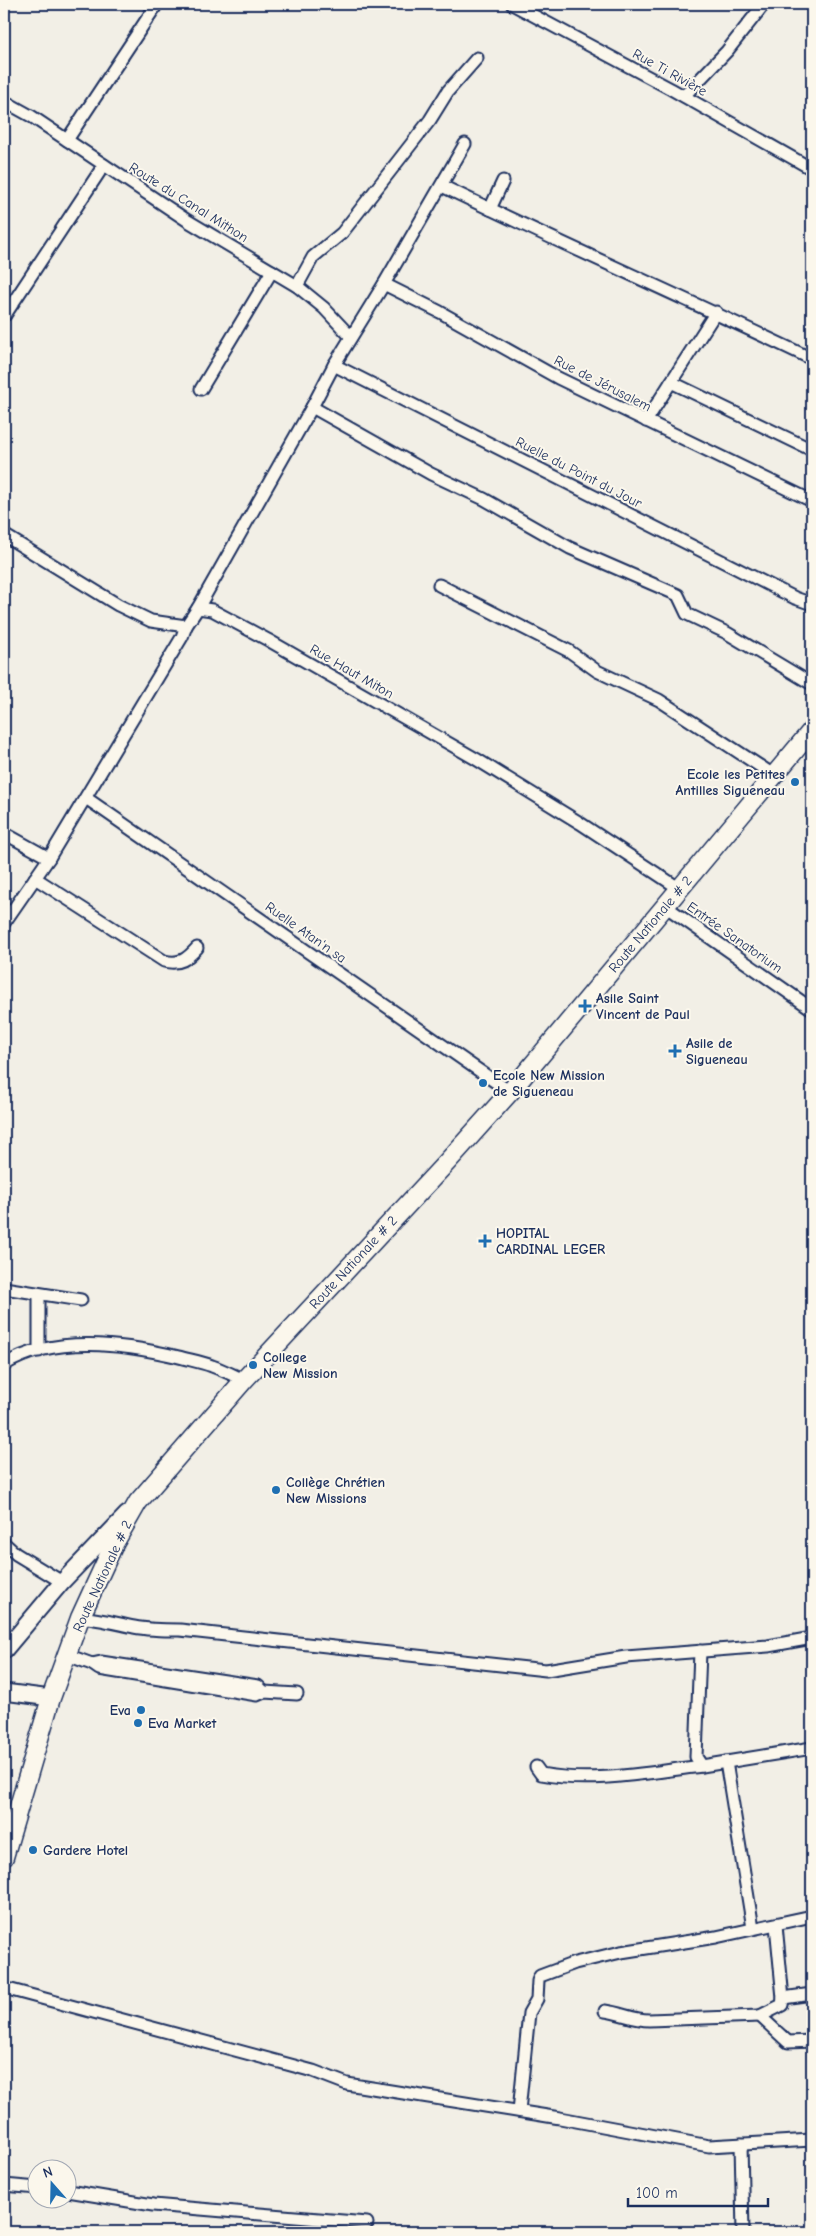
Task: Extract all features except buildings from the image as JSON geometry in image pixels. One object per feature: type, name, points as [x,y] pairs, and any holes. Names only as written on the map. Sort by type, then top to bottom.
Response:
[{"type":"main road","name":"Route Nationale # 2","points":[[4,1857],[51,1698],[80,1618],[114,1544],[138,1502],[244,1380],[510,1092],[812,730]]},
{"type":"main road","points":[[4,1651],[62,1582],[138,1502]]},
{"type":"main road","points":[[4,1692],[51,1698]]},
{"type":"street","points":[[67,140],[157,4]]},
{"type":"street","name":"Rue Ti Rivière","points":[[512,4],[684,96],[812,169]]},
{"type":"street","points":[[684,96],[727,51],[764,4]]},
{"type":"street","points":[[297,286],[313,256],[342,233],[430,120],[448,91],[477,58]]},
{"type":"street","name":"Route du Canal Mithon","points":[[4,101],[67,140],[188,221],[297,286],[324,308],[351,337]]},
{"type":"street","points":[[4,923],[49,858],[182,638],[186,626],[312,407],[334,365],[384,284],[465,144]]},
{"type":"street","points":[[5,315],[104,165]]},
{"type":"street","points":[[490,209],[503,180]]},
{"type":"street","points":[[442,186],[716,312],[812,359]]},
{"type":"street","points":[[201,389],[272,271]]},
{"type":"street","name":"Rue de Jérusalem","points":[[384,284],[440,312],[558,378],[812,502]]},
{"type":"street","points":[[646,421],[716,312]]},
{"type":"street","name":"Ruelle du Point du Jour","points":[[334,365],[795,598],[812,604]]},
{"type":"street","points":[[671,382],[812,450]]},
{"type":"street","points":[[312,407],[431,474],[484,499],[570,548],[678,594],[687,614],[727,633],[812,684]]},
{"type":"street","points":[[4,535],[118,605],[151,621],[186,626]]},
{"type":"street","points":[[439,585],[569,651],[597,671],[659,700],[775,776]]},
{"type":"street","name":"Rue Haut Miton","points":[[198,608],[212,610],[268,640],[476,759],[580,823],[680,889]]},
{"type":"street","name":"Ruelle Atan'n sa","points":[[86,798],[510,1092]]},
{"type":"street","points":[[4,833],[49,858]]},
{"type":"street","points":[[35,878],[164,961],[172,963],[186,960],[197,948]]},
{"type":"street","name":"Entrée Sanatorium","points":[[665,906],[812,1009]]},
{"type":"street","points":[[4,1288],[81,1300]]},
{"type":"street","points":[[38,1351],[40,1295]]},
{"type":"street","points":[[4,1366],[18,1357],[38,1351],[82,1345],[148,1350],[211,1365],[244,1380]]},
{"type":"street","points":[[4,1543],[16,1554],[62,1582]]},
{"type":"street","points":[[80,1618],[86,1617],[102,1622],[153,1630],[180,1630],[546,1670],[626,1657],[768,1646],[812,1638]]},
{"type":"street","points":[[700,1651],[696,1757],[702,1766]]},
{"type":"street","points":[[67,1655],[92,1664],[101,1662],[258,1686],[264,1692],[297,1694]]},
{"type":"street","points":[[536,1766],[541,1774],[569,1778],[618,1776],[702,1766],[812,1748]]},
{"type":"street","points":[[726,1762],[753,1928]]},
{"type":"street","points":[[519,2111],[529,2013],[537,1999],[540,1976],[575,1963],[621,1952],[716,1937],[812,1916]]},
{"type":"street","points":[[776,1925],[781,2003],[777,2031]]},
{"type":"street","points":[[4,1988],[313,2071],[347,2084],[519,2111],[709,2146],[812,2140]]},
{"type":"street","points":[[605,2012],[625,2014],[635,2020],[760,2016],[781,2003],[812,1994]]},
{"type":"street","points":[[760,2016],[788,2042],[812,2041]]},
{"type":"street","points":[[741,2144],[743,2232]]},
{"type":"street","points":[[4,2185],[28,2187]]},
{"type":"street","points":[[78,2193],[153,2205],[366,2223]]},
{"type":"place","name":"Ecole les Petites Antilles Sigueneau","points":[[795,782]]},
{"type":"place","name":"Asile Saint Vincent de Paul","points":[[585,1006]]},
{"type":"place","name":"Asile de Sigueneau","points":[[675,1051]]},
{"type":"place","name":"Ecole New Mission de Sigueneau","points":[[483,1083]]},
{"type":"place","name":"HOPITAL CARDINAL LEGER","points":[[485,1241]]},
{"type":"place","name":"College New Mission","points":[[253,1365]]},
{"type":"place","name":"Collège Chrétien New Missions","points":[[276,1490]]},
{"type":"place","name":"Eva","points":[[141,1710]]},
{"type":"place","name":"Eva Market","points":[[138,1723]]},
{"type":"place","name":"Gardere Hotel","points":[[33,1850]]}]
